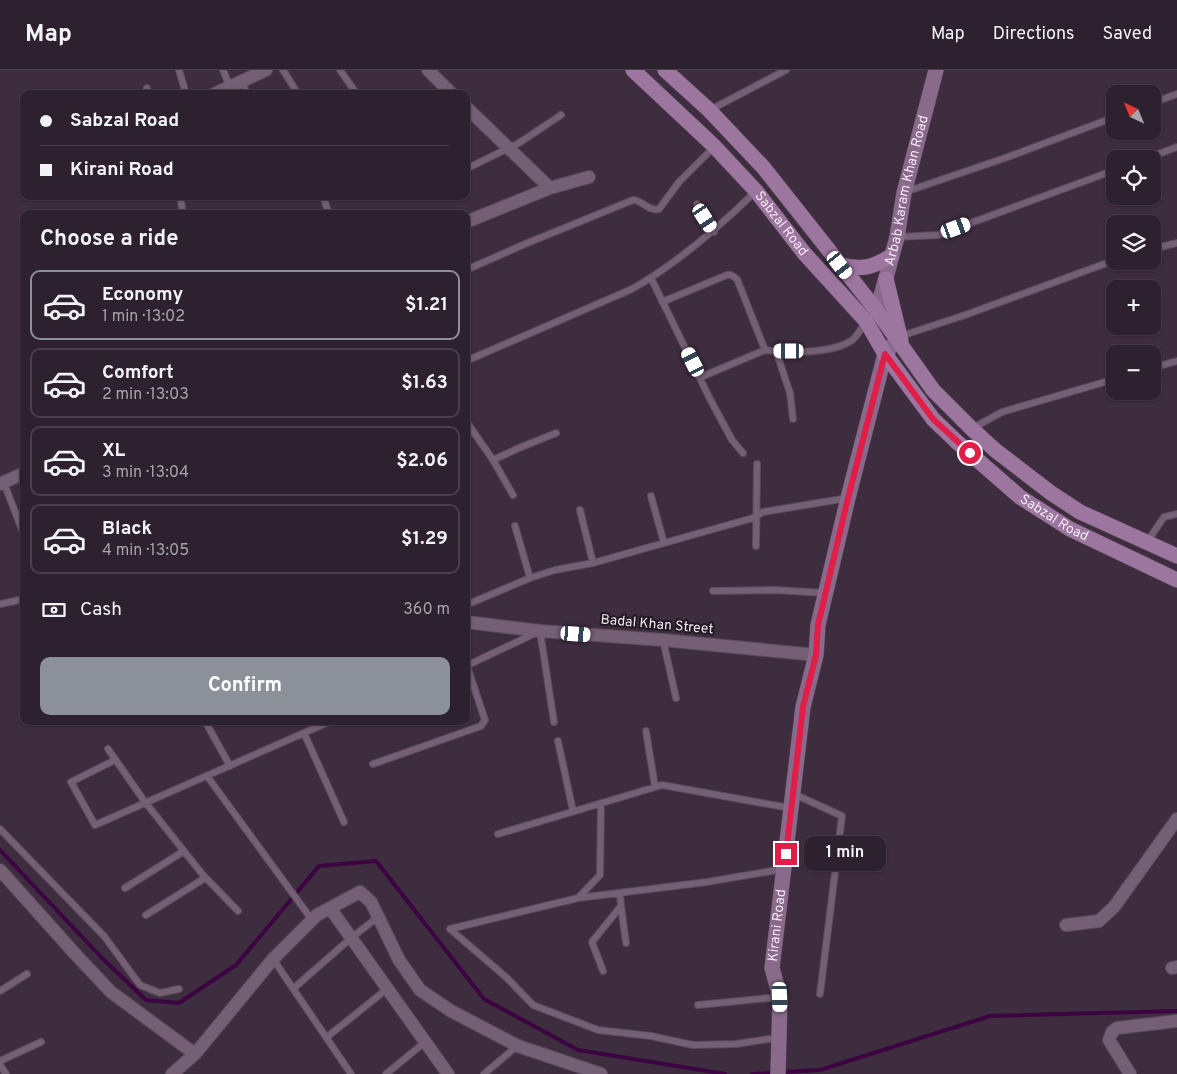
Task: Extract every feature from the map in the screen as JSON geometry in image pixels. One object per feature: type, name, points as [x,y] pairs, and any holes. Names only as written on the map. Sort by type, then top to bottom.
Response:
[{"type":"main road","name":"Sabzal Road","points":[[633,70],[714,146],[756,191],[804,253],[900,342],[934,390],[972,429],[1051,493],[1080,512],[1177,556]]},
{"type":"main road","name":"Sabzal Road","points":[[665,70],[709,110],[763,167],[840,265],[872,316],[885,354],[933,419],[1020,498],[1070,529],[1177,580]]},
{"type":"main road","name":"Arbab Karam Khan Road","points":[[872,316],[886,279],[897,237],[904,192],[936,70]]},
{"type":"main road","points":[[840,265],[857,268],[879,264],[891,256]]},
{"type":"main road","points":[[886,279],[900,342]]},
{"type":"main road","name":"Kirani Road","points":[[778,1074],[780,1003],[772,968],[803,707],[816,655],[818,625],[885,354],[900,342]]},
{"type":"street","points":[[223,90],[266,70]]},
{"type":"street","points":[[428,70],[446,90]]},
{"type":"street","points":[[470,111],[550,188]]},
{"type":"street","points":[[470,220],[550,188],[589,177]]},
{"type":"street","points":[[2,483],[20,475]]},
{"type":"street","name":"Badal Khan Street","points":[[470,622],[540,631],[663,640],[816,655]]},
{"type":"street","points":[[1066,925],[1099,921],[1114,907],[1177,819]]},
{"type":"street","points":[[0,870],[111,992],[195,1054]]},
{"type":"street","points":[[172,1074],[195,1054],[309,916],[317,915],[360,892],[371,902],[399,960],[420,990],[451,1010],[518,1046],[600,1074]]},
{"type":"street","points":[[330,908],[448,1074]]},
{"type":"street","points":[[1130,1074],[1109,1040],[1112,1032],[1117,1028],[1177,1021]]},
{"type":"lane","points":[[179,70],[185,90]]},
{"type":"lane","points":[[223,70],[230,87]]},
{"type":"lane","points":[[283,70],[296,90]]},
{"type":"lane","points":[[340,70],[354,90]]},
{"type":"lane","points":[[709,110],[786,70]]},
{"type":"lane","points":[[243,80],[245,90]]},
{"type":"lane","points":[[1161,100],[1177,94]]},
{"type":"lane","points":[[470,167],[519,144],[561,115]]},
{"type":"lane","points":[[904,192],[1005,158],[1106,120]]},
{"type":"lane","points":[[470,268],[633,200],[638,200],[653,210],[659,209],[679,182],[714,146]]},
{"type":"lane","points":[[1161,153],[1177,147]]},
{"type":"lane","points":[[897,237],[938,235],[1106,173]]},
{"type":"lane","points":[[470,358],[632,289],[651,278],[714,232],[756,191]]},
{"type":"lane","points":[[697,204],[714,232]]},
{"type":"lane","points":[[1161,247],[1177,244]]},
{"type":"lane","points":[[900,342],[911,334],[1106,263]]},
{"type":"lane","points":[[662,302],[727,275],[732,275],[737,279],[765,350]]},
{"type":"lane","points":[[651,278],[701,377],[710,399],[732,440],[743,453]]},
{"type":"lane","points":[[701,377],[765,350],[829,349],[852,340],[872,316]]},
{"type":"lane","points":[[776,351],[790,393],[793,419]]},
{"type":"lane","points":[[1161,365],[1177,361]]},
{"type":"lane","points":[[972,429],[1002,412],[1106,382]]},
{"type":"lane","points":[[470,427],[494,460],[513,495]]},
{"type":"lane","points":[[494,460],[556,433]]},
{"type":"lane","points":[[756,546],[757,464]]},
{"type":"lane","points":[[2,483],[20,526]]},
{"type":"lane","points":[[651,496],[664,543]]},
{"type":"lane","points":[[470,603],[530,578],[555,570],[593,563],[752,518],[763,512],[848,498]]},
{"type":"lane","points":[[580,510],[593,563]]},
{"type":"lane","points":[[1148,542],[1164,517],[1177,514]]},
{"type":"lane","points":[[515,526],[530,578]]},
{"type":"lane","points":[[713,591],[774,590],[826,593]]},
{"type":"lane","points":[[0,604],[20,600]]},
{"type":"lane","points":[[470,664],[540,631],[554,722]]},
{"type":"lane","points":[[663,640],[676,698]]},
{"type":"lane","points":[[373,764],[484,724],[485,720],[470,677]]},
{"type":"lane","points":[[206,725],[230,766]]},
{"type":"lane","points":[[115,760],[71,782],[95,825],[322,725]]},
{"type":"lane","points":[[646,731],[655,787]]},
{"type":"lane","points":[[304,733],[344,822]]},
{"type":"lane","points":[[558,741],[573,811]]},
{"type":"lane","points":[[108,749],[205,878],[238,911]]},
{"type":"lane","points":[[207,776],[309,916]]},
{"type":"lane","points":[[498,834],[662,785],[791,809]]},
{"type":"lane","points":[[793,793],[842,816],[820,994]]},
{"type":"lane","points":[[578,898],[600,876],[601,803]]},
{"type":"lane","points":[[0,828],[104,936],[140,985],[160,993],[179,989]]},
{"type":"lane","points":[[125,888],[184,851]]},
{"type":"lane","points":[[769,1039],[736,1044],[693,1045],[651,1036],[598,1030],[533,1005],[508,978],[450,929],[578,898],[707,882],[784,869]]},
{"type":"lane","points":[[146,916],[205,878]]},
{"type":"lane","points":[[620,893],[626,943]]},
{"type":"lane","points":[[603,971],[592,942],[621,906]]},
{"type":"lane","points":[[294,988],[378,917]]},
{"type":"lane","points":[[273,959],[351,1074]]},
{"type":"lane","points":[[0,991],[27,974]]},
{"type":"lane","points":[[326,1037],[388,989]]},
{"type":"lane","points":[[698,1005],[780,1003]]},
{"type":"lane","points":[[0,1061],[41,1042]]},
{"type":"lane","points":[[386,1074],[425,1042]]},
{"type":"lane","points":[[484,1074],[518,1046]]},
{"type":"lane","points":[[0,1065],[6,1074]]},
{"type":"waterway","points":[[0,850],[102,958],[146,1000],[179,1003],[236,965],[319,866],[376,861],[484,999],[578,1050],[725,1074]]},
{"type":"waterway","points":[[783,1072],[820,1070],[990,1016],[1177,1011]]},
{"type":"waterway","points":[[752,1074],[776,1073]]},
{"type":"route","points":[[786,854],[803,707],[816,655],[818,625],[885,354],[933,419],[970,453]]}]
